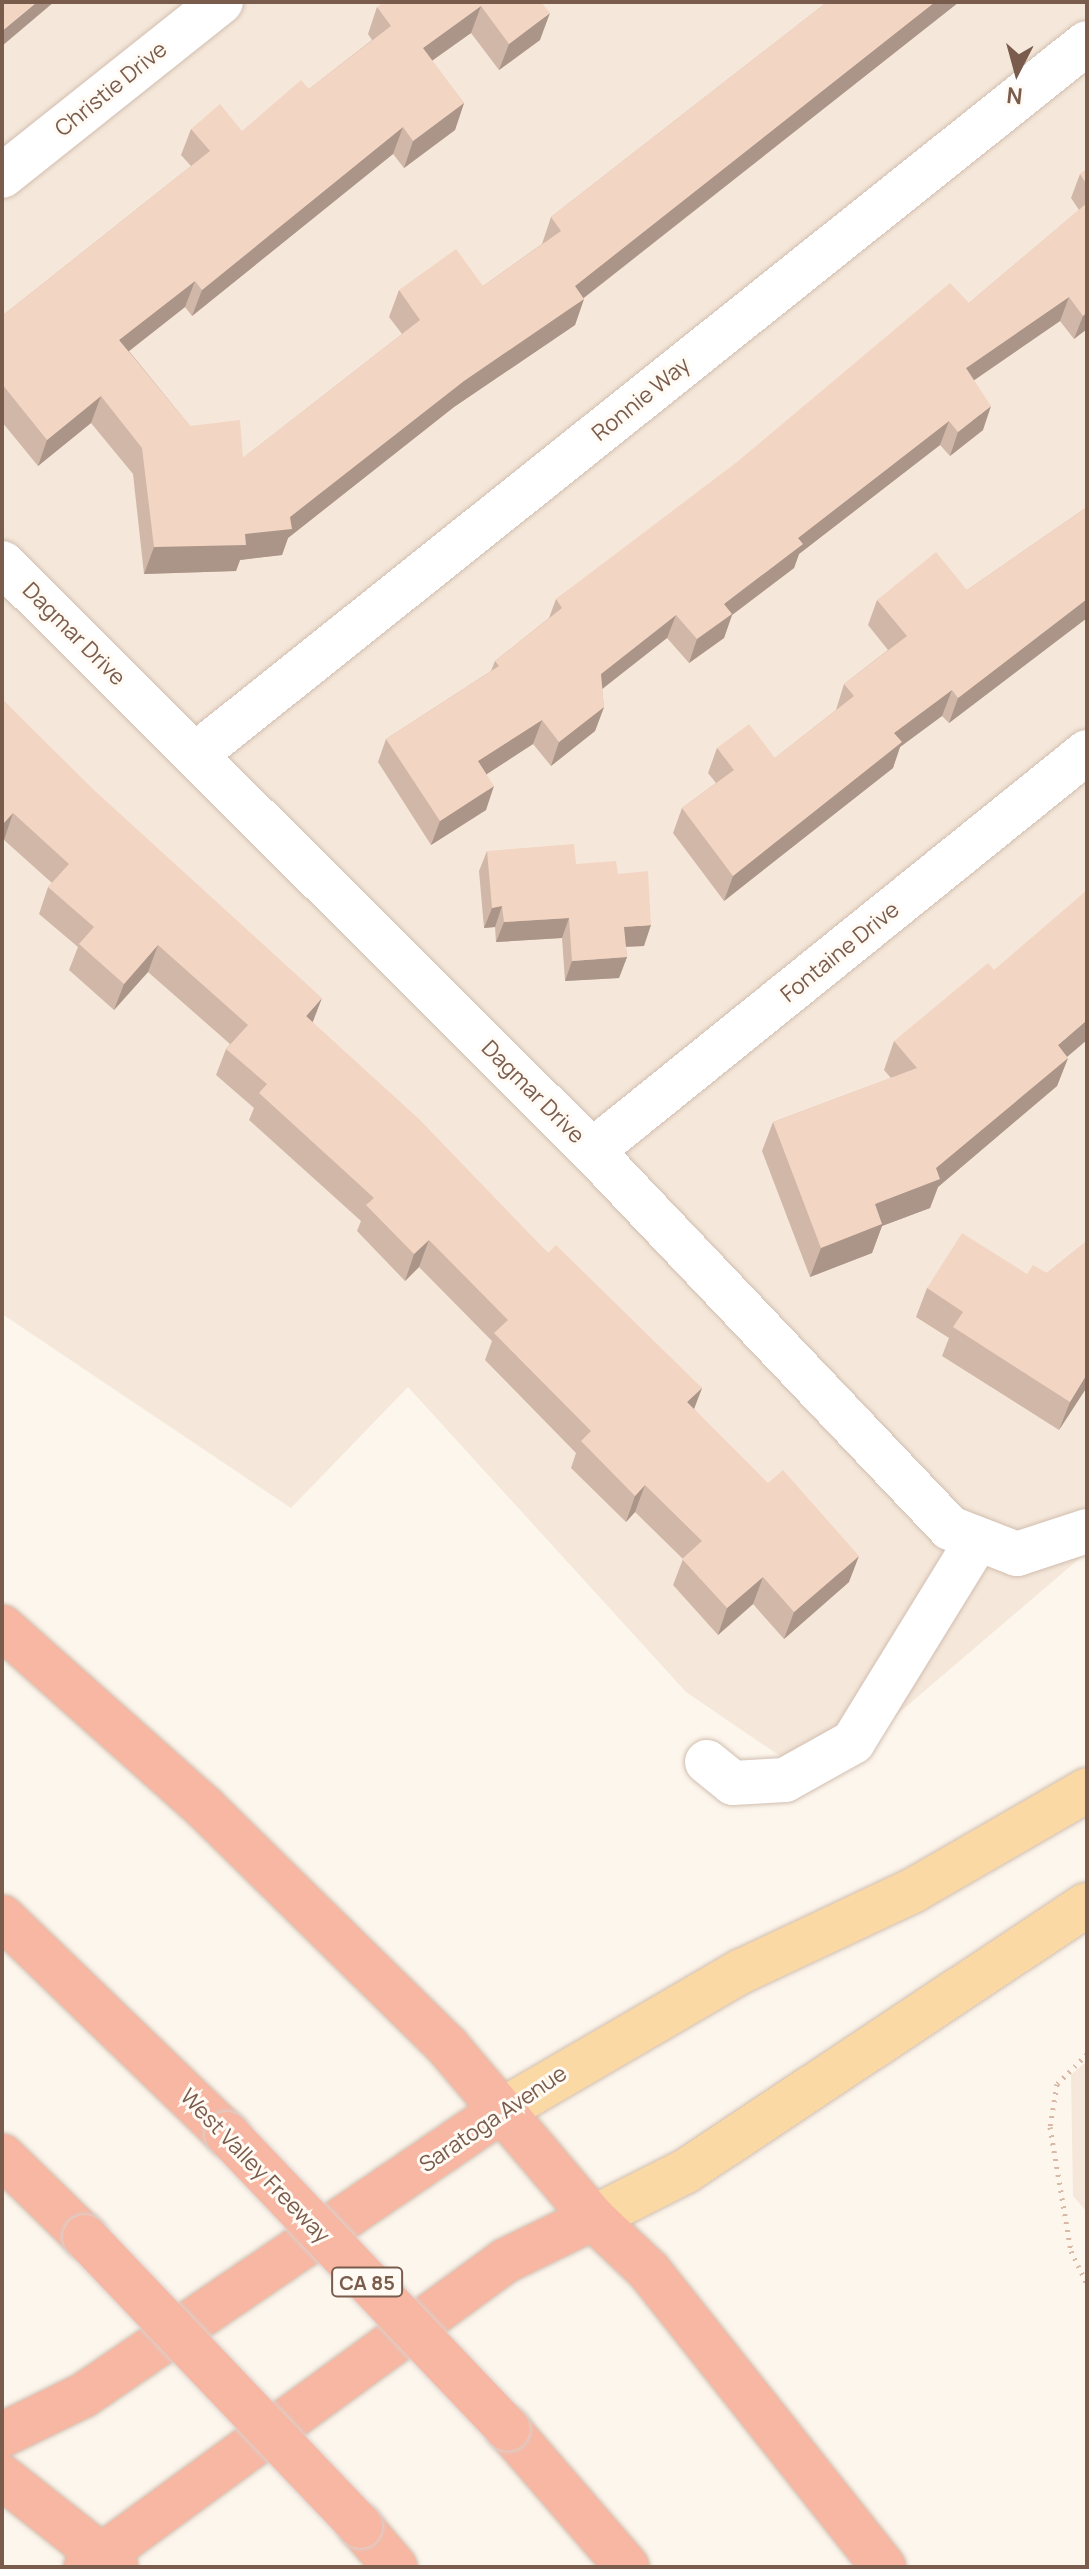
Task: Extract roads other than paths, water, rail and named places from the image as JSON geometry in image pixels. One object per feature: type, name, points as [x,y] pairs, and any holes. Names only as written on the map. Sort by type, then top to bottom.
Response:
[{"type":"highway","points":[[2,1627],[283,1884],[448,2047],[593,2218],[649,2271],[884,2567]]},
{"type":"highway","name":"West Valley Freeway","points":[[2,1917],[227,2134],[508,2429],[627,2567]]},
{"type":"highway","name":"Saratoga Avenue","points":[[2,2435],[84,2395],[501,2111]]},
{"type":"highway","points":[[2,2156],[85,2237],[360,2526],[395,2567]]},
{"type":"highway","points":[[2,2477],[102,2563],[505,2261],[593,2218]]},
{"type":"main road","name":"Saratoga Avenue","points":[[501,2111],[714,1986],[914,1890],[1087,1790]]},
{"type":"main road","points":[[593,2218],[686,2171],[1087,1905]]},
{"type":"street","name":"Christie Drive","points":[[2,176],[221,2]]},
{"type":"street","name":"Ronnie Way","points":[[195,755],[1087,43]]},
{"type":"street","name":"Dagmar Drive","points":[[2,563],[592,1151],[950,1528],[976,1542],[1017,1554],[1087,1531]]},
{"type":"street","name":"Fontaine Drive","points":[[592,1151],[1087,752]]},
{"type":"street","points":[[707,1762],[733,1783],[785,1780],[853,1742],[976,1542]]}]
